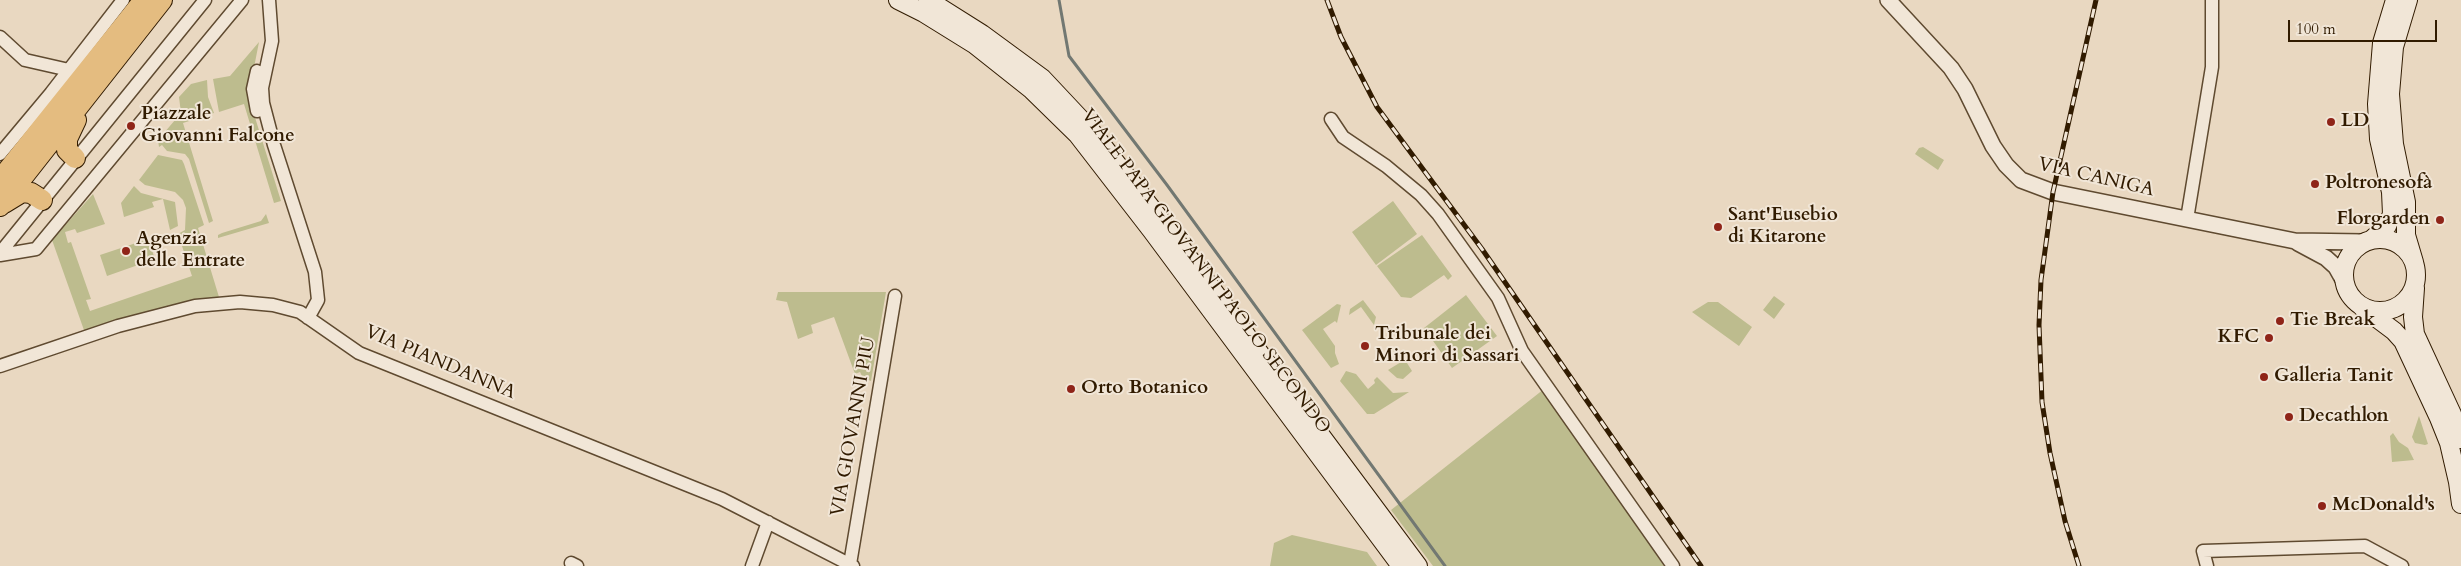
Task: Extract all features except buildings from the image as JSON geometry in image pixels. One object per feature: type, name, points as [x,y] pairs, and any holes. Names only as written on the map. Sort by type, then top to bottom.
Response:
[{"type":"highway","points":[[0,180],[144,0]]},
{"type":"highway","points":[[0,205],[85,100],[162,0]]},
{"type":"highway","points":[[116,59],[169,0]]},
{"type":"highway","points":[[73,161],[67,150],[67,139],[85,100]]},
{"type":"highway","points":[[0,205],[22,192],[31,193],[42,200]]},
{"type":"main road","name":"VIALE PAPA GIOVANNI PAOLO SECONDO","points":[[898,0],[924,13],[974,44],[1032,90],[1077,134],[1152,231],[1401,566]]},
{"type":"main road","name":"VIALE PAPA GIOVANNI PAOLO SECONDO","points":[[928,0],[982,34],[1042,78],[1088,127],[1154,210],[1418,566]]},
{"type":"main road","points":[[2395,0],[2382,43],[2377,104],[2379,139],[2391,192],[2392,214],[2387,226],[2354,250],[2347,260],[2344,271],[2345,284],[2348,293],[2362,307],[2394,331],[2407,350],[2439,418],[2451,451],[2461,504]]},
{"type":"main road","points":[[2408,0],[2394,47],[2390,94],[2394,144],[2406,202],[2406,235],[2414,262],[2413,316],[2415,334],[2452,414],[2461,439]]},
{"type":"main road","points":[[2368,241],[2381,239],[2401,246],[2414,262]]},
{"type":"main road","points":[[2362,307],[2372,311],[2394,309],[2403,303],[2415,285]]},
{"type":"street","points":[[0,154],[123,0]]},
{"type":"street","points":[[0,254],[73,161],[205,0]]},
{"type":"street","points":[[0,254],[36,249],[242,0]]},
{"type":"street","points":[[263,0],[264,41],[253,89],[255,106],[265,145],[307,273],[311,303],[306,316]]},
{"type":"street","points":[[269,0],[272,41],[262,88],[263,103],[274,145],[315,272],[318,300],[306,316]]},
{"type":"street","name":"VIA CANIGA","points":[[1888,0],[1951,68],[1965,89],[1993,146],[2006,165],[2021,180],[2053,192],[2295,241],[2368,241]]},
{"type":"street","points":[[2187,219],[2212,68],[2212,0]]},
{"type":"street","points":[[0,37],[25,60],[69,70]]},
{"type":"street","points":[[1331,119],[1343,137],[1386,166],[1407,183],[1438,214],[1498,298],[1522,351],[1673,566]]},
{"type":"street","name":"VIA CANIGA","points":[[2295,241],[2326,258],[2336,267],[2345,284]]},
{"type":"street","name":"VIA GIOVANNI PIU","points":[[852,565],[896,296]]},
{"type":"street","name":"VIA PIANDANNA","points":[[0,366],[118,326],[194,306],[240,302],[274,305],[306,316],[359,353],[722,499],[852,565]]},
{"type":"street","points":[[752,566],[768,522]]},
{"type":"street","points":[[2207,566],[2203,550],[2365,546],[2402,566]]},
{"type":"shaded area","points":[[259,42],[250,88],[253,111],[281,201],[274,203],[244,104],[219,112],[213,79],[230,76]]},
{"type":"shaded area","points":[[207,80],[208,97],[214,113],[183,123],[213,221],[209,223],[189,159],[185,154],[167,151],[162,145],[159,147],[158,140],[181,113],[179,97],[191,84]]},
{"type":"shaded area","points":[[1923,147],[1944,160],[1938,170],[1915,154],[1919,148]]},
{"type":"shaded area","points":[[158,155],[182,160],[184,164],[204,225],[198,228],[219,297],[94,328],[85,333],[52,240],[93,194],[105,224],[77,233],[75,229],[65,232],[68,243],[71,242],[91,299],[86,300],[90,311],[192,276],[178,234],[185,230],[186,208],[183,200],[175,192],[145,185],[139,180]]},
{"type":"shaded area","points":[[134,186],[141,193],[175,202],[178,226],[170,230],[163,199],[152,202],[154,207],[124,217],[121,203]]},
{"type":"shaded area","points":[[1393,201],[1417,234],[1376,265],[1352,232]]},
{"type":"shaded area","points":[[266,214],[269,223],[218,238],[218,235],[222,233],[261,221]]},
{"type":"shaded area","points":[[1422,235],[1452,276],[1448,280],[1444,275],[1411,298],[1401,297],[1377,266]]},
{"type":"shaded area","points":[[148,239],[155,259],[107,276],[100,255]]},
{"type":"shaded area","points":[[778,292],[886,292],[871,381],[863,378],[860,372],[855,374],[834,317],[811,325],[813,333],[798,339],[787,302],[776,300]]},
{"type":"shaded area","points":[[1466,295],[1497,336],[1452,368],[1424,328]]},
{"type":"shaded area","points":[[1774,296],[1785,304],[1774,319],[1763,310]]},
{"type":"shaded area","points":[[1363,300],[1376,317],[1374,325],[1361,307],[1349,315],[1350,309]]},
{"type":"shaded area","points":[[1708,302],[1718,302],[1752,327],[1739,346],[1692,312]]},
{"type":"shaded area","points":[[1337,304],[1341,305],[1337,323],[1335,321],[1323,329],[1335,346],[1335,353],[1339,364],[1331,368],[1302,330]]},
{"type":"shaded area","points":[[1393,350],[1402,355],[1412,371],[1403,379],[1397,378],[1388,370],[1401,362]]},
{"type":"shaded area","points":[[1346,371],[1356,374],[1368,389],[1375,383],[1374,380],[1377,377],[1393,393],[1409,392],[1374,414],[1367,414],[1340,381]]},
{"type":"shaded area","points":[[1544,389],[1664,566],[1433,566],[1391,510]]},
{"type":"shaded area","points":[[2419,416],[2428,444],[2425,445],[2415,443],[2412,437]]},
{"type":"shaded area","points":[[2393,433],[2399,442],[2408,448],[2414,460],[2392,462],[2390,436]]},
{"type":"shaded area","points":[[1292,535],[1367,552],[1377,566],[1270,566],[1274,543]]},
{"type":"waterway","points":[[1059,0],[1069,56],[1167,185],[1445,566]]},
{"type":"railway","points":[[1327,0],[1341,37],[1377,107],[1482,249],[1701,566]]},
{"type":"railway","points":[[2079,566],[2065,521],[2050,453],[2042,402],[2039,325],[2041,280],[2053,192],[2096,0]]},
{"type":"place","name":"LD","points":[[2331,122]]},
{"type":"place","name":"Piazzale Giovanni Falcone","points":[[131,126]]},
{"type":"place","name":"Poltronesofà","points":[[2315,184]]},
{"type":"place","name":"Florgarden","points":[[2440,220]]},
{"type":"place","name":"Sant'Eusebio di Kitarone","points":[[1718,227]]},
{"type":"place","name":"Agenzia delle Entrate","points":[[126,251]]},
{"type":"place","name":"Tie Break","points":[[2280,321]]},
{"type":"place","name":"KFC","points":[[2269,338]]},
{"type":"place","name":"Tribunale dei Minori di Sassari","points":[[1365,346]]},
{"type":"place","name":"Galleria Tanit","points":[[2264,377]]},
{"type":"place","name":"Orto Botanico","points":[[1071,389]]},
{"type":"place","name":"Decathlon","points":[[2289,417]]},
{"type":"place","name":"McDonald's","points":[[2322,506]]}]
